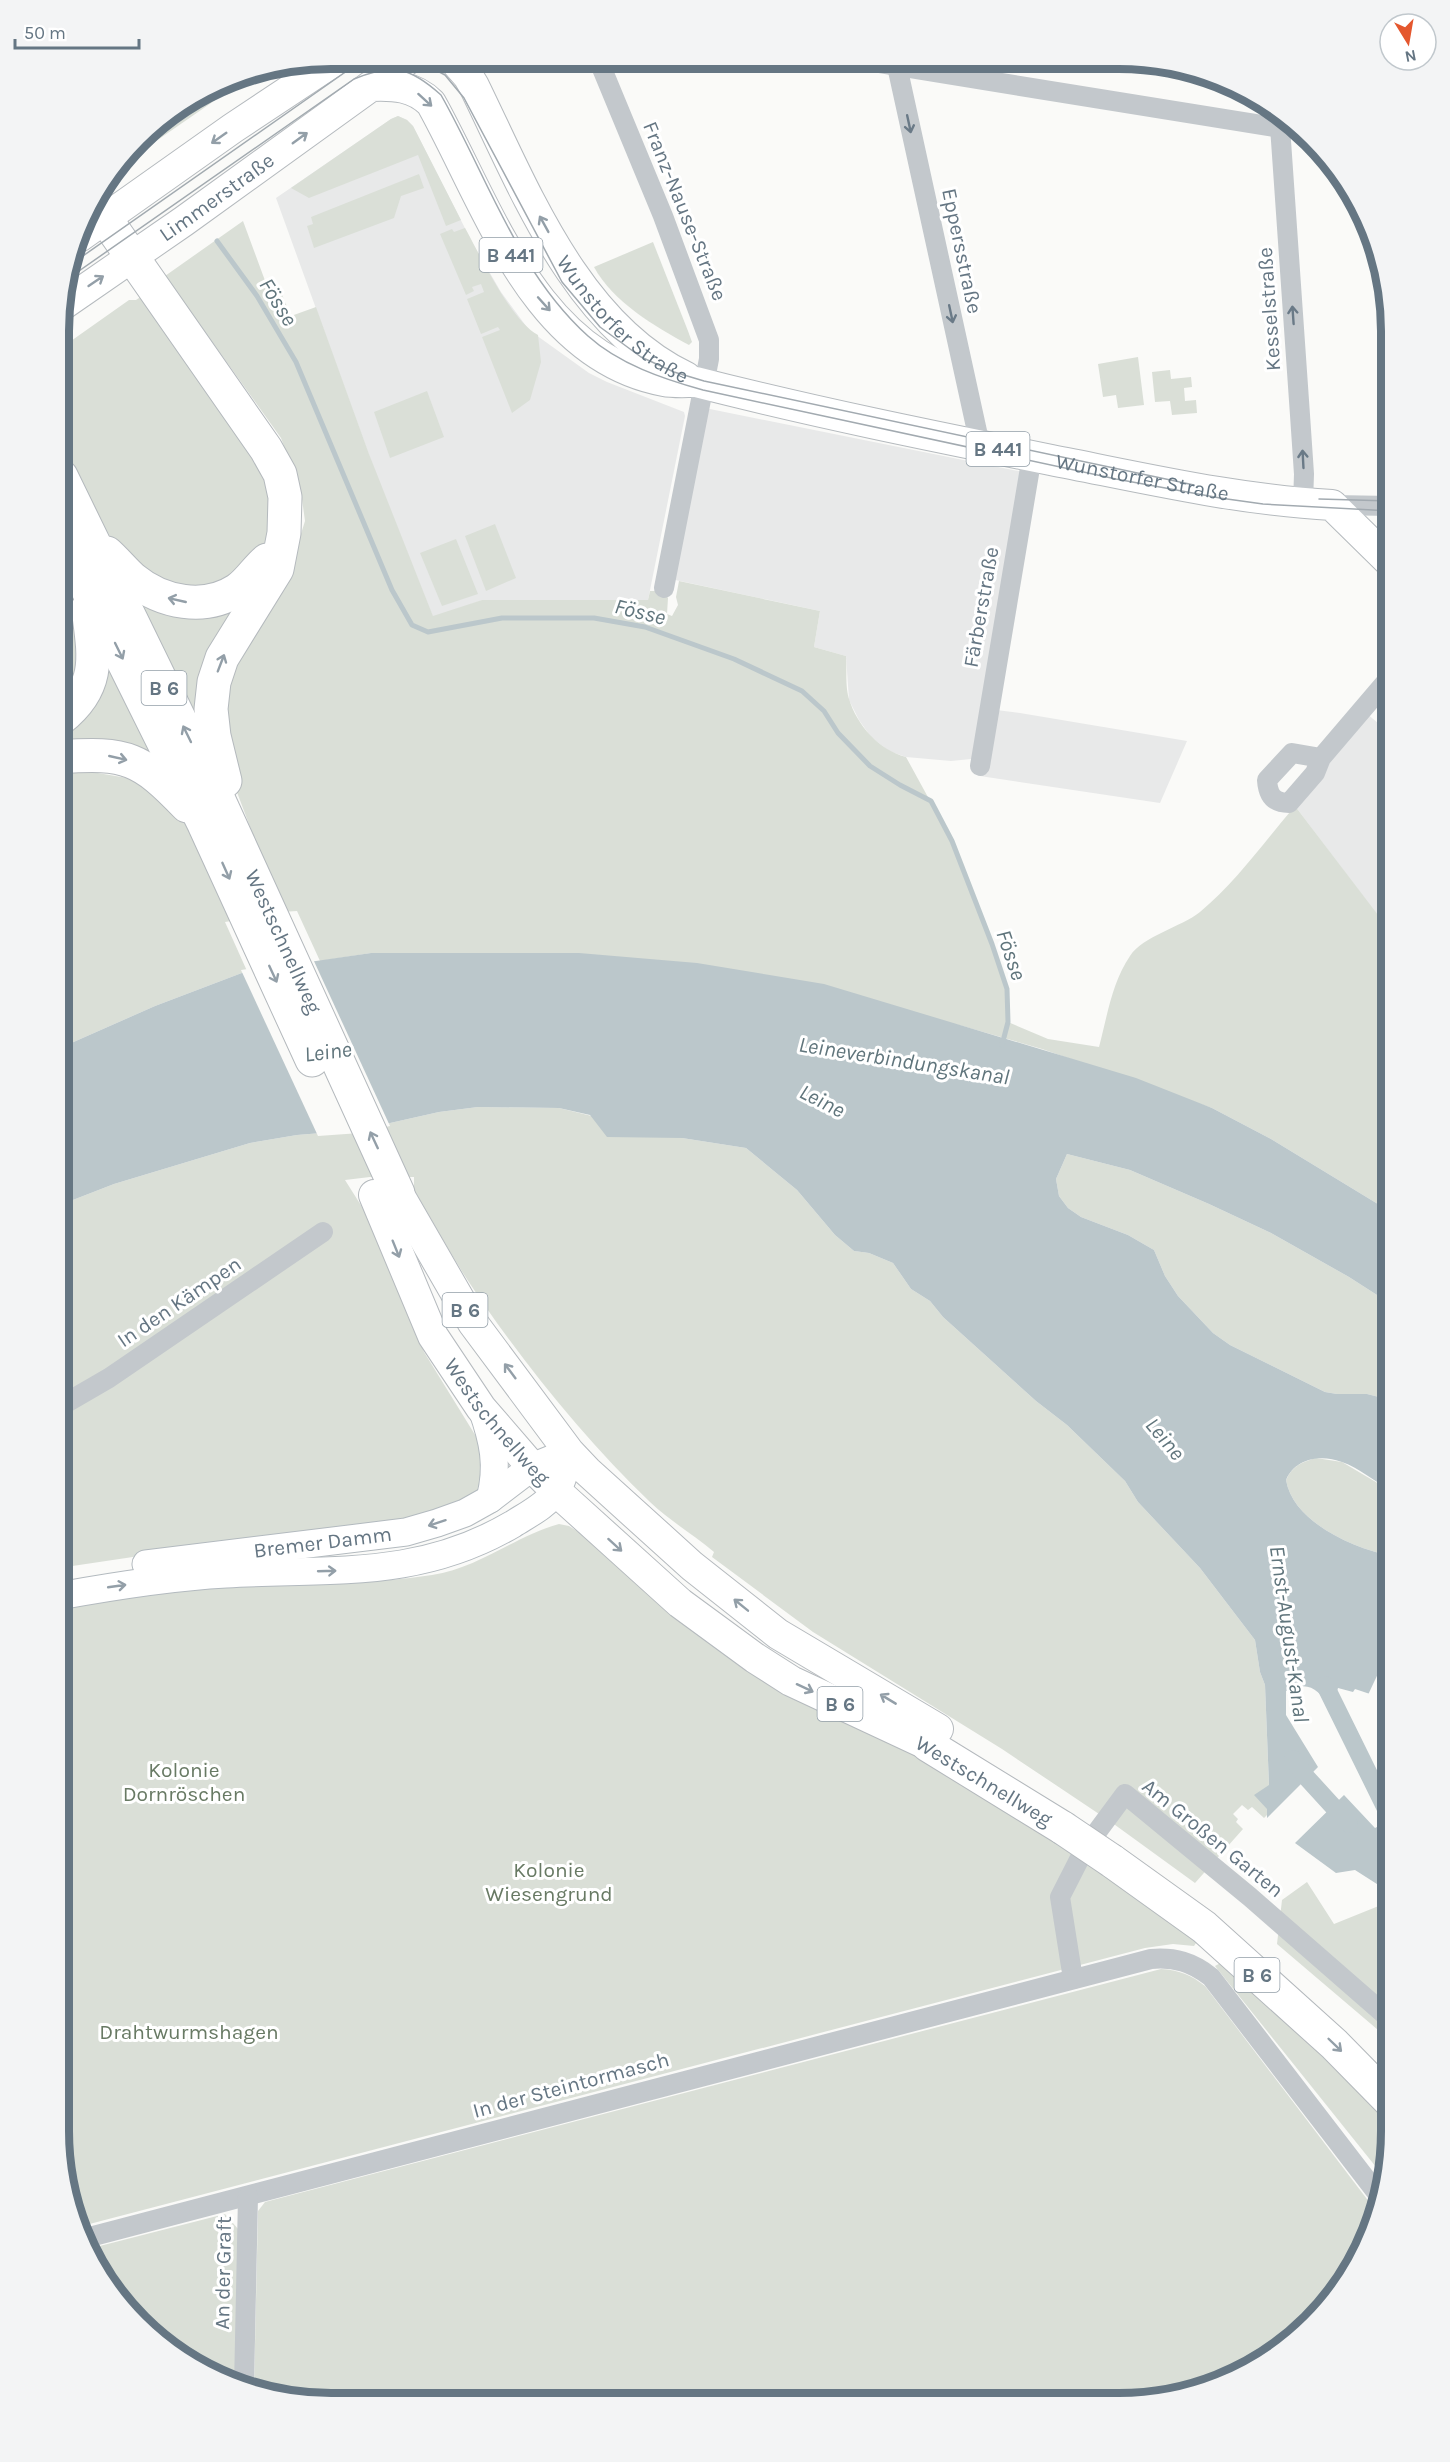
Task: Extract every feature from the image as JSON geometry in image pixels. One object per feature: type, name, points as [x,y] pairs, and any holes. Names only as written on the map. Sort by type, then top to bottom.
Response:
[{"type":"highway","points":[[105,218],[266,449],[280,474],[286,515],[277,569],[222,658],[214,682],[211,709],[219,764],[261,911]]},
{"type":"highway","name":"Westschnellweg","points":[[69,508],[84,580],[203,822],[261,911]]},
{"type":"highway","points":[[76,535],[157,595],[186,602],[222,598],[238,589],[280,550]]},
{"type":"highway","name":"Westschnellweg","points":[[76,535],[261,911],[386,1194]]},
{"type":"highway","points":[[69,710],[83,697],[90,682],[94,662],[84,580]]},
{"type":"highway","points":[[69,756],[98,754],[140,765],[158,777],[203,822]]},
{"type":"highway","name":"Westschnellweg","points":[[933,1737],[1116,1853],[1215,1911],[1352,2031],[1381,2060]]},
{"type":"highway","name":"Westschnellweg","points":[[1116,1853],[1204,1927],[1334,2044],[1381,2092]]},
{"type":"main road","points":[[371,86],[396,69]]},
{"type":"main road","name":"Wunstorfer Straße","points":[[462,69],[474,86],[532,204],[572,275],[590,299],[634,343],[674,372],[700,383]]},
{"type":"main road","points":[[90,229],[320,70]]},
{"type":"main road","name":"Limmerstraße","points":[[71,299],[371,86]]},
{"type":"main road","name":"Wunstorfer Straße","points":[[371,86],[406,87],[431,103],[519,270],[538,297],[565,327],[592,349],[615,363],[665,381],[700,383],[980,445],[1212,492],[1332,505]]},
{"type":"main road","points":[[1332,505],[1381,553]]},
{"type":"main road","name":"Westschnellweg","points":[[386,1194],[433,1336],[481,1407],[532,1467],[556,1491],[686,1608],[791,1681],[933,1737]]},
{"type":"main road","name":"Westschnellweg","points":[[386,1194],[473,1323],[569,1452],[587,1471],[699,1570],[778,1634],[933,1737]]},
{"type":"main road","points":[[481,1407],[494,1447],[496,1465],[490,1499]]},
{"type":"main road","name":"Westschnellweg","points":[[556,1491],[569,1452]]},
{"type":"main road","name":"Bremer Damm","points":[[69,1576],[226,1564],[406,1532],[437,1524],[465,1513],[490,1499],[532,1467],[569,1452]]},
{"type":"main road","name":"Bremer Damm","points":[[226,1564],[364,1570],[437,1558],[491,1536],[528,1515],[556,1491]]},
{"type":"main road","points":[[528,1515],[540,1510],[563,1509],[575,1513],[592,1524]]},
{"type":"main road","name":"Bremer Damm","points":[[69,1594],[192,1568]]},
{"type":"street","name":"Franz-Nause-Straße","points":[[602,69],[663,216],[710,346],[700,383],[664,588]]},
{"type":"street","name":"Eppersstraße","points":[[898,69],[980,445]]},
{"type":"street","points":[[918,69],[1272,119]]},
{"type":"street","name":"Kesselstraße","points":[[1280,125],[1301,426],[1302,503]]},
{"type":"street","name":"Färberstraße","points":[[980,766],[1032,456]]},
{"type":"street","points":[[1332,505],[1381,506]]},
{"type":"street","points":[[1321,758],[1381,688]]},
{"type":"street","name":"In den Kämpen","points":[[69,1401],[109,1378],[323,1232]]},
{"type":"street","name":"Am Großen Garten","points":[[1073,1979],[1060,1897],[1085,1848],[1125,1794],[1250,1897],[1381,2011]]},
{"type":"street","points":[[1073,1979],[1151,1959],[1170,1957],[1196,1965],[1210,1977],[1244,2018],[1374,2189]]},
{"type":"street","name":"In der Steintormasch","points":[[91,2237],[1073,1979]]},
{"type":"street","name":"An der Graft","points":[[244,2378],[248,2196]]},
{"type":"shaded area","points":[[398,116],[413,126],[472,242],[501,292],[529,330],[589,373],[684,412],[648,600],[483,600],[433,617],[373,466],[276,198]]},
{"type":"shaded area","points":[[700,407],[1028,473],[981,758],[951,761],[906,757],[889,751],[871,737],[849,700],[846,656],[814,647],[820,611],[666,578]]},
{"type":"shaded area","points":[[989,709],[1187,741],[1160,803],[980,776]]},
{"type":"shaded area","points":[[1366,713],[1381,726],[1381,920],[1295,806]]},
{"type":"green space","points":[[232,89],[139,153],[158,134],[186,113]]},
{"type":"green space","points":[[398,116],[413,126],[461,220],[446,226],[418,155],[309,198],[291,188],[391,119]]},
{"type":"green space","points":[[419,174],[424,188],[401,196],[394,218],[314,248],[307,226],[313,224],[311,217]]},
{"type":"green space","points":[[243,221],[267,286],[277,283],[291,316],[316,307],[369,454],[433,616],[482,600],[648,600],[650,591],[662,591],[668,598],[667,614],[672,616],[678,605],[676,597],[679,581],[820,611],[814,647],[846,656],[848,694],[857,718],[878,742],[896,754],[906,757],[952,841],[1007,989],[1008,1022],[1048,1039],[1099,1047],[1114,988],[1130,956],[1153,937],[1200,912],[1238,875],[1295,806],[1381,919],[1381,1206],[1271,1139],[1212,1108],[1042,1049],[959,1025],[371,953],[320,961],[297,911],[282,912],[226,763],[221,691],[295,553],[305,521],[301,492],[281,438],[165,276]]},
{"type":"green space","points":[[465,228],[507,302],[517,316],[538,335],[541,362],[530,400],[512,413],[482,337],[500,330],[498,327],[481,334],[467,299],[484,292],[481,284],[472,287],[474,291],[466,295],[440,234],[452,229],[454,232]]},
{"type":"green space","points":[[653,242],[692,342],[689,345],[662,330],[623,302],[602,280],[594,267]]},
{"type":"green space","points":[[142,296],[255,457],[270,490],[272,523],[262,549],[237,575],[195,590],[154,578],[118,547],[102,525],[69,462],[69,342],[129,300],[136,300]]},
{"type":"green space","points":[[1138,357],[1144,405],[1118,408],[1116,395],[1103,397],[1098,364]]},
{"type":"green space","points":[[1170,370],[1171,379],[1191,377],[1192,387],[1184,388],[1185,401],[1196,400],[1197,413],[1172,415],[1170,401],[1155,402],[1152,372]]},
{"type":"green space","points":[[427,391],[444,437],[390,458],[374,412]]},
{"type":"green space","points":[[495,524],[516,578],[486,591],[465,536]]},
{"type":"green space","points":[[456,539],[478,594],[442,606],[420,553]]},
{"type":"green space","points":[[132,588],[247,593],[198,727]]},
{"type":"green space","points":[[69,594],[74,604],[84,660],[69,686]]},
{"type":"green space","points":[[103,650],[162,761],[69,749],[69,711]]},
{"type":"green space","points":[[86,771],[133,779],[182,819],[198,844],[237,920],[225,922],[247,971],[155,1006],[69,1044],[69,772]]},
{"type":"green space","points":[[478,1107],[559,1108],[682,1138],[746,1148],[797,1190],[835,1235],[854,1251],[869,1253],[893,1263],[911,1289],[930,1301],[943,1317],[1036,1401],[1067,1425],[1125,1481],[1138,1502],[1200,1568],[1255,1640],[1260,1672],[1265,1685],[1269,1786],[1267,1815],[1264,1818],[1252,1807],[1248,1810],[1242,1805],[1233,1814],[1238,1819],[1236,1822],[1243,1829],[1195,1883],[1111,1822],[1002,1749],[813,1632],[712,1557],[714,1552],[658,1509],[624,1476],[550,1393],[504,1333],[457,1263],[414,1190],[414,1177],[370,1177],[345,1180],[369,1218],[424,1352],[485,1451],[480,1489],[463,1502],[397,1523],[200,1547],[69,1567],[69,1202],[114,1184],[250,1143],[297,1135],[359,1130],[439,1112]]},
{"type":"green space","points":[[1067,1154],[1130,1170],[1271,1233],[1381,1298],[1381,1398],[1367,1394],[1325,1392],[1230,1345],[1213,1333],[1178,1296],[1165,1276],[1154,1250],[1128,1235],[1081,1217],[1068,1208],[1059,1196],[1056,1179]]},
{"type":"green space","points":[[1316,1458],[1342,1462],[1381,1485],[1381,1553],[1343,1540],[1312,1520],[1300,1508],[1291,1495],[1286,1480],[1291,1471],[1306,1461]]},
{"type":"green space","points":[[559,1524],[569,1526],[971,1782],[1200,1937],[1194,1946],[1173,1944],[1145,1948],[87,2225],[74,2182],[69,2131],[69,1606],[190,1588],[376,1581],[432,1575],[465,1566],[543,1529]]},
{"type":"green space","points":[[1307,1882],[1334,1924],[1381,1905],[1381,2032],[1277,1944],[1282,1900]]},
{"type":"green space","points":[[1226,1960],[1381,2111],[1378,2170],[1215,1966]]},
{"type":"green space","points":[[1161,1969],[1184,1974],[1205,1986],[1371,2204],[1346,2262],[1316,2304],[1292,2328],[1264,2349],[1235,2366],[1203,2379],[1170,2388],[1119,2393],[331,2393],[297,2391],[254,2381],[258,2211],[265,2202]]},
{"type":"green space","points":[[225,2214],[239,2230],[237,2375],[200,2358],[158,2328],[123,2290],[96,2247]]},
{"type":"water","points":[[371,953],[579,953],[697,963],[824,984],[1136,1078],[1212,1108],[1271,1139],[1381,1206],[1381,1298],[1271,1233],[1130,1170],[1067,1154],[1056,1179],[1059,1196],[1068,1208],[1081,1217],[1128,1235],[1154,1250],[1165,1276],[1178,1296],[1213,1333],[1230,1345],[1325,1392],[1367,1394],[1381,1398],[1381,1484],[1361,1471],[1326,1458],[1317,1458],[1302,1463],[1290,1473],[1286,1480],[1291,1495],[1312,1520],[1343,1540],[1381,1553],[1381,1625],[1378,1626],[1381,1632],[1381,1698],[1355,1689],[1353,1692],[1338,1688],[1336,1694],[1341,1705],[1331,1709],[1322,1696],[1312,1688],[1301,1686],[1286,1691],[1286,1715],[1318,1767],[1267,1818],[1267,1809],[1254,1795],[1269,1785],[1265,1685],[1260,1672],[1255,1640],[1200,1568],[1138,1502],[1125,1481],[1067,1425],[1036,1401],[943,1317],[930,1301],[911,1289],[893,1263],[869,1253],[854,1251],[835,1235],[797,1190],[746,1148],[682,1138],[607,1137],[590,1115],[559,1108],[478,1107],[439,1112],[359,1130],[297,1135],[250,1143],[114,1184],[69,1202],[69,1044],[155,1006],[247,971]]},
{"type":"water","points":[[1344,1795],[1375,1828],[1381,1825],[1381,1887],[1355,1870],[1336,1873],[1295,1843]]},
{"type":"pier","points":[[313,959],[390,1126],[360,1133],[318,1136],[241,970]]},
{"type":"pier","points":[[1381,1667],[1381,1690],[1377,1699],[1367,1697]]},
{"type":"waterway","name":"Fösse","points":[[217,241],[257,296],[296,362],[392,590],[412,625],[428,632],[502,618],[594,618],[645,627],[734,659],[802,691],[824,711],[838,733],[870,766],[931,801],[952,841],[1007,989],[1008,1022],[1002,1045]]},
{"type":"waterway","name":"Ernst-August-Kanal","points":[[1325,1685],[1381,1799]]},
{"type":"waterway","name":"Ernst-August-Kanal","points":[[1293,1759],[1349,1824]]},
{"type":"tram line","points":[[79,258],[350,69]]},
{"type":"tram line","points":[[434,69],[445,75],[464,98],[562,282],[600,327],[641,357],[674,372],[704,381],[1194,485]]},
{"type":"tram line","points":[[76,273],[354,79],[380,71],[400,70],[420,78],[441,95],[522,253],[563,311],[600,346],[642,369],[703,390],[1116,479],[1263,504],[1381,510]]},
{"type":"tram line","points":[[1319,499],[1381,501]]},
{"type":"water label","name":"Leine","points":[[328,1052]]},
{"type":"water label","name":"Leineverbindungskanal","points":[[904,1061]]},
{"type":"water label","name":"Leine","points":[[822,1101]]},
{"type":"water label","name":"Leine","points":[[1165,1439]]},
{"type":"park label","name":"Kolonie Dornröschen","points":[[184,1782]]},
{"type":"park label","name":"Kolonie Wiesengrund","points":[[549,1882]]},
{"type":"park label","name":"Drahtwurmshagen","points":[[189,2032]]}]
